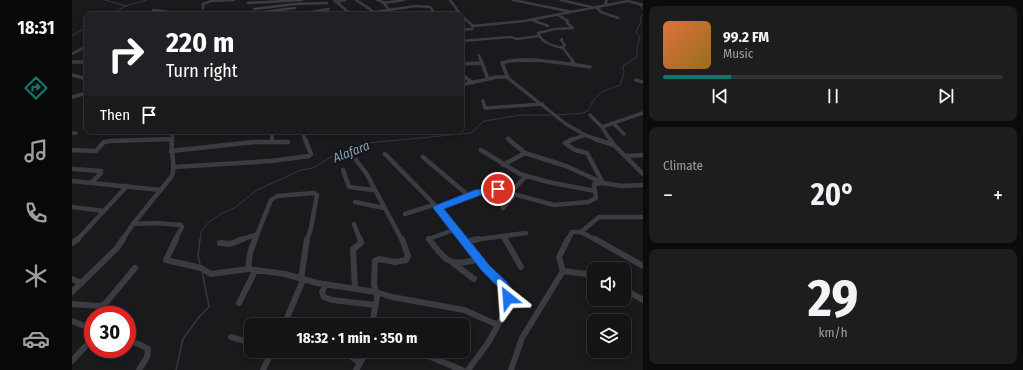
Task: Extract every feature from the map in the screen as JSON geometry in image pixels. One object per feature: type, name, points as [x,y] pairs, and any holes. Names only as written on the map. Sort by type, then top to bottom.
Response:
[{"type":"street","points":[[203,8],[203,4],[210,0],[234,0]]},
{"type":"street","points":[[247,1],[302,0]]},
{"type":"street","points":[[335,1],[345,0]]},
{"type":"street","points":[[356,0],[374,12],[421,6],[430,7],[434,12]]},
{"type":"street","points":[[377,0],[390,8],[389,10]]},
{"type":"street","points":[[383,3],[404,0]]},
{"type":"street","points":[[450,0],[459,12]]},
{"type":"street","points":[[513,0],[573,12]]},
{"type":"street","points":[[561,0],[570,4],[599,8],[601,12],[618,18]]},
{"type":"street","points":[[608,5],[605,3],[607,0],[621,3]]},
{"type":"street","points":[[247,1],[255,12]]},
{"type":"street","points":[[335,1],[349,12]]},
{"type":"street","points":[[464,29],[472,28],[473,26],[557,15],[629,1],[643,5]]},
{"type":"street","points":[[254,9],[295,4],[327,4]]},
{"type":"street","points":[[269,12],[295,8]]},
{"type":"street","points":[[311,12],[329,9]]},
{"type":"street","points":[[153,10],[170,12]]},
{"type":"street","points":[[539,36],[538,33],[549,30],[573,28],[567,23],[568,21],[557,15]]},
{"type":"street","points":[[464,18],[473,26]]},
{"type":"street","points":[[531,19],[548,26]]},
{"type":"street","points":[[464,41],[511,37],[516,39],[539,36],[551,46],[563,48],[571,57],[574,64]]},
{"type":"street","points":[[562,39],[561,40],[565,45],[563,48]]},
{"type":"street","points":[[72,54],[84,48]]},
{"type":"street","points":[[479,55],[484,74],[488,79]]},
{"type":"street","points":[[590,67],[574,64],[533,61],[502,63],[508,77],[558,117],[585,135],[614,144]]},
{"type":"street","points":[[72,62],[84,62]]},
{"type":"street","points":[[464,64],[481,63]]},
{"type":"street","points":[[72,75],[84,78]]},
{"type":"street","points":[[464,76],[473,83]]},
{"type":"street","points":[[464,84],[488,79],[508,77]]},
{"type":"street","points":[[636,80],[643,82]]},
{"type":"street","points":[[72,97],[84,94]]},
{"type":"street","points":[[483,101],[485,108],[543,104]]},
{"type":"street","points":[[602,127],[643,113]]},
{"type":"street","points":[[590,115],[602,127],[614,144],[643,174]]},
{"type":"street","points":[[613,123],[624,134]]},
{"type":"street","points":[[72,292],[109,257],[133,224],[172,176],[174,168],[171,151],[173,134]]},
{"type":"street","points":[[272,134],[272,141]]},
{"type":"street","points":[[174,168],[209,164],[271,161],[309,156],[311,154],[303,134]]},
{"type":"street","points":[[585,135],[574,138],[565,143],[575,150],[587,153],[603,183]]},
{"type":"street","points":[[72,150],[96,151],[104,142],[110,141],[172,139]]},
{"type":"street","points":[[508,139],[525,153],[566,166],[603,183]]},
{"type":"street","points":[[171,151],[272,141],[288,142]]},
{"type":"street","points":[[481,150],[503,165],[526,176],[544,182],[595,191]]},
{"type":"street","points":[[503,165],[525,153]]},
{"type":"street","points":[[385,154],[456,229],[507,292],[506,310],[488,343],[468,370]]},
{"type":"street","points":[[625,156],[643,155]]},
{"type":"street","points":[[423,157],[469,196]]},
{"type":"street","points":[[356,160],[361,166],[373,190],[395,225],[408,256],[406,260],[400,262],[379,258],[375,261],[374,284],[376,292],[373,318]]},
{"type":"street","points":[[72,169],[101,171],[102,173],[92,182]]},
{"type":"street","points":[[343,170],[349,187],[373,190]]},
{"type":"street","points":[[503,208],[526,176]]},
{"type":"street","points":[[72,181],[161,190]]},
{"type":"street","points":[[405,214],[436,207],[495,189],[558,206],[593,201],[596,198],[594,184],[603,183],[622,186],[643,185]]},
{"type":"street","points":[[72,243],[76,242],[127,186]]},
{"type":"street","points":[[248,269],[250,253],[271,200],[274,197],[316,194],[311,228],[307,238],[302,279],[287,318]]},
{"type":"street","points":[[355,202],[384,208]]},
{"type":"street","points":[[72,207],[104,211]]},
{"type":"street","points":[[581,232],[599,217],[643,217]]},
{"type":"street","points":[[133,224],[176,224],[182,226],[166,260],[187,264],[214,274],[248,269],[285,274],[326,284],[376,292],[392,297],[464,310],[498,325]]},
{"type":"street","points":[[354,224],[361,243],[353,249],[355,289]]},
{"type":"street","points":[[456,229],[429,239],[441,253],[474,279]]},
{"type":"street","points":[[511,370],[522,338],[563,271],[559,257],[572,232],[581,232],[643,266]]},
{"type":"street","points":[[465,242],[526,233]]},
{"type":"street","points":[[220,243],[230,244],[258,234]]},
{"type":"street","points":[[503,236],[520,267]]},
{"type":"street","points":[[453,263],[458,264],[479,259]]},
{"type":"street","points":[[72,304],[100,306],[105,304],[135,268]]},
{"type":"street","points":[[239,303],[255,271]]},
{"type":"street","points":[[563,271],[587,274]]},
{"type":"street","points":[[72,279],[82,283]]},
{"type":"street","points":[[326,284],[322,292],[324,297],[332,300],[375,305]]},
{"type":"street","points":[[631,293],[643,300]]},
{"type":"street","points":[[72,321],[84,326]]},
{"type":"street","points":[[231,337],[244,341]]},
{"type":"street","points":[[136,343],[142,345],[149,351],[139,370]]},
{"type":"street","points":[[72,361],[84,348]]},
{"type":"street","points":[[263,370],[269,358]]},
{"type":"street","points":[[353,358],[360,363]]},
{"type":"street","points":[[356,370],[363,358]]},
{"type":"street","points":[[433,358],[462,370]]},
{"type":"waterway","points":[[105,0],[126,6]]},
{"type":"waterway","points":[[126,6],[146,0]]},
{"type":"waterway","name":"Alafara","points":[[640,5],[643,10]]},
{"type":"waterway","points":[[114,12],[126,6]]},
{"type":"waterway","name":"Alafara","points":[[557,115],[583,113],[588,111],[597,96],[620,85],[624,73],[623,66],[637,57],[637,47],[640,37],[636,32],[641,21],[640,18],[643,15]]},
{"type":"waterway","points":[[72,36],[84,29]]},
{"type":"waterway","name":"Alafara","points":[[464,134],[471,133],[484,121],[521,115],[552,115]]},
{"type":"waterway","name":"Alafara","points":[[200,240],[201,232],[208,223],[220,214],[234,208],[257,190],[301,170],[313,168],[333,156],[368,143],[461,134]]},
{"type":"waterway","name":"Alafara","points":[[200,239],[198,256],[200,264]]},
{"type":"waterway","name":"Alafara","points":[[176,370],[183,339],[199,317],[209,307],[202,271]]},
{"type":"route","points":[[498,189],[479,192],[438,208],[456,229],[474,254],[503,285],[506,289],[508,298]]}]
